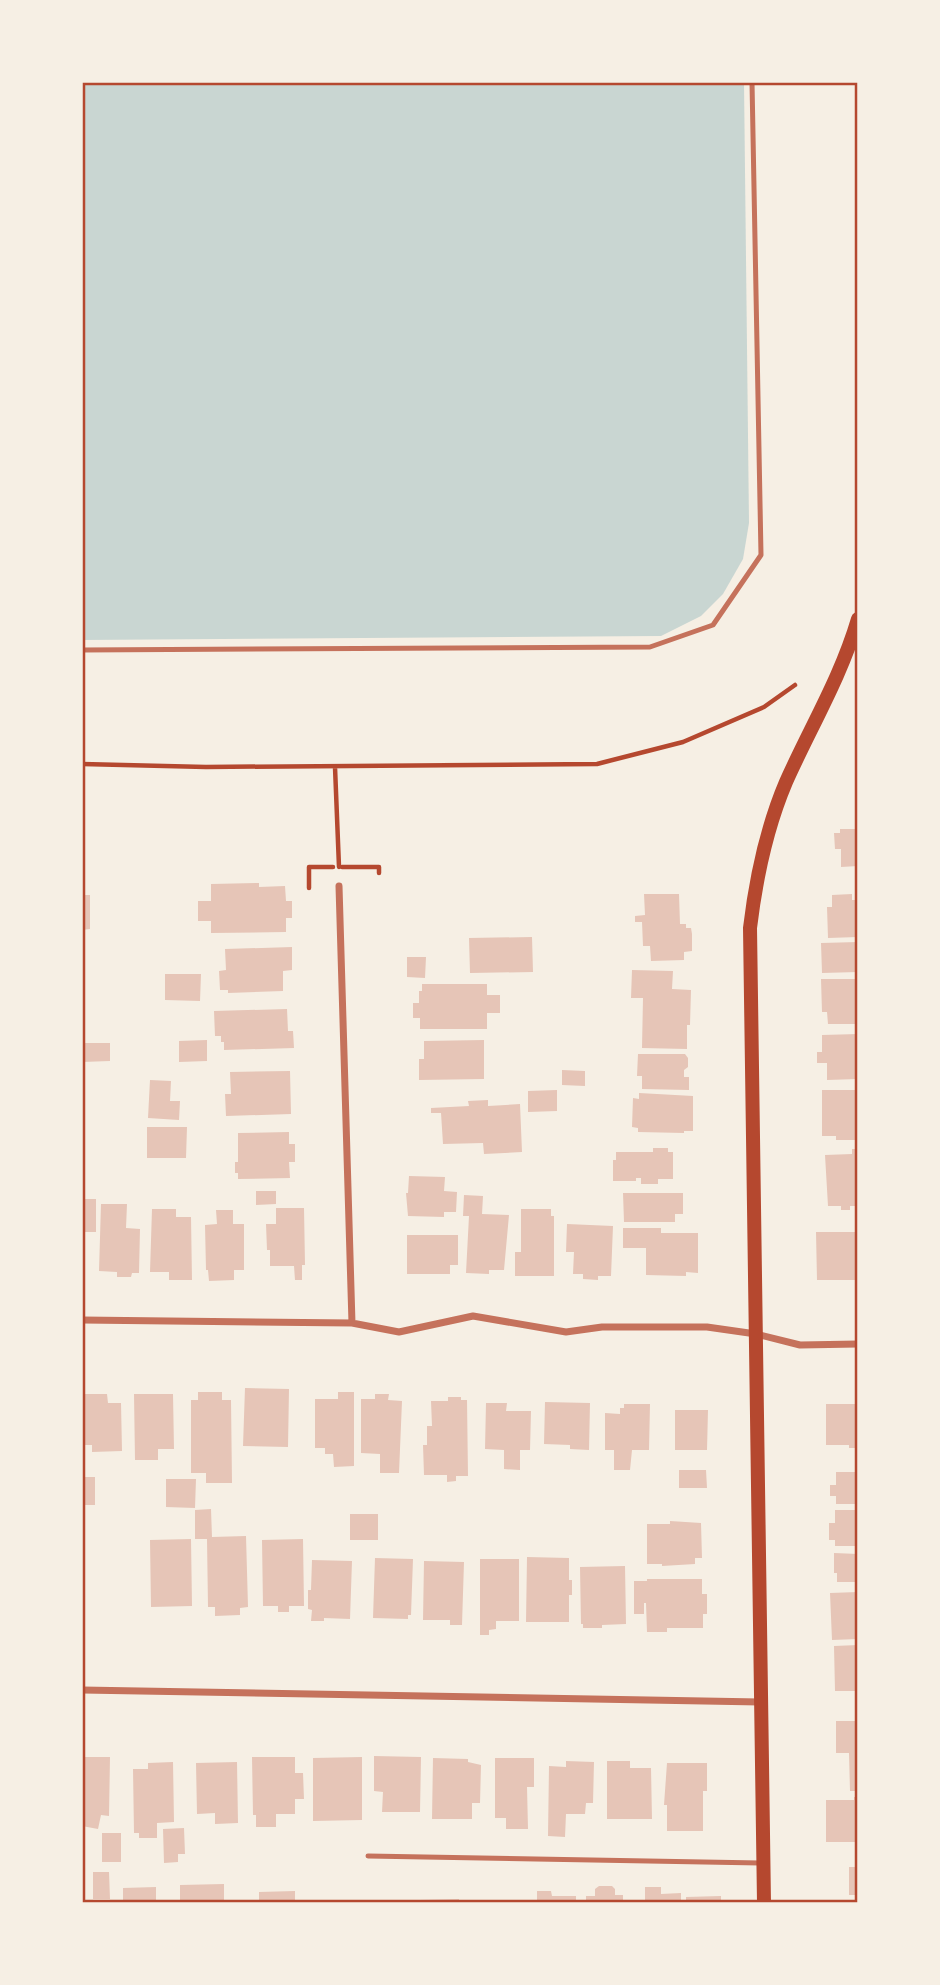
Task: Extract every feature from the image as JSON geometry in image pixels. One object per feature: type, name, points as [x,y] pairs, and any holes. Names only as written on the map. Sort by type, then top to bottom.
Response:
[{"type":"main road","points":[[764,1903],[750,928],[764,850],[775,811],[834,686],[858,620]]},
{"type":"street","points":[[339,886],[352,1323]]},
{"type":"street","points":[[82,1320],[352,1323],[399,1332],[473,1316],[566,1332],[602,1327],[707,1327],[756,1334],[800,1345],[858,1343]]},
{"type":"street","points":[[82,1690],[761,1702]]},
{"type":"lane","points":[[82,650],[650,647],[713,625],[761,555],[752,82]]},
{"type":"lane","points":[[368,1856],[764,1863]]},
{"type":"path","points":[[82,764],[206,767],[597,764],[683,741],[764,707],[795,685]]},
{"type":"path","points":[[335,766],[339,867]]},
{"type":"path","points":[[309,867],[309,888]]},
{"type":"shaded area","points":[[82,82],[744,82],[749,523],[743,559],[723,594],[701,616],[661,636],[82,640]]},
{"type":"building","points":[[840,829],[858,829],[858,866],[841,867],[841,849],[835,849],[834,833],[840,833]]},
{"type":"building","points":[[259,883],[259,887],[285,886],[286,901],[292,901],[292,918],[286,918],[286,932],[211,933],[211,921],[198,921],[198,901],[211,901],[211,884]]},
{"type":"building","points":[[644,894],[679,894],[680,924],[691,928],[692,934],[692,951],[684,952],[684,960],[651,961],[650,946],[643,946],[642,922],[635,922],[635,916],[645,915]]},
{"type":"building","points":[[852,894],[852,900],[858,900],[858,937],[828,938],[827,907],[832,907],[832,895]]},
{"type":"building","points":[[82,895],[90,895],[90,929],[82,930]]},
{"type":"building","points":[[532,937],[533,972],[470,973],[469,938]]},
{"type":"building","points":[[858,942],[858,972],[822,973],[821,943]]},
{"type":"building","points":[[292,947],[292,970],[283,971],[283,991],[228,993],[228,990],[220,990],[219,971],[226,970],[225,949]]},
{"type":"building","points":[[407,957],[426,957],[425,978],[407,977]]},
{"type":"building","points":[[632,970],[673,971],[672,989],[691,990],[687,1049],[642,1048],[643,998],[631,998]]},
{"type":"building","points":[[165,974],[201,974],[200,1001],[165,1000]]},
{"type":"building","points":[[821,979],[858,979],[858,1024],[828,1024],[827,1012],[822,1012]]},
{"type":"building","points":[[422,984],[487,984],[487,995],[500,995],[500,1013],[487,1013],[487,1029],[420,1029],[420,1018],[413,1018],[413,1003],[419,1003]]},
{"type":"building","points":[[287,1009],[288,1031],[293,1031],[294,1048],[224,1050],[221,1036],[215,1036],[214,1011]]},
{"type":"building","points":[[858,1034],[858,1079],[827,1080],[827,1063],[817,1063],[817,1052],[822,1052],[822,1035]]},
{"type":"building","points":[[207,1040],[207,1061],[179,1062],[179,1041]]},
{"type":"building","points":[[484,1040],[484,1079],[419,1080],[419,1059],[424,1059],[424,1041]]},
{"type":"building","points":[[82,1043],[110,1043],[110,1061],[82,1062]]},
{"type":"building","points":[[638,1054],[685,1054],[688,1067],[684,1070],[684,1077],[689,1077],[689,1090],[642,1089],[642,1076],[637,1076]]},
{"type":"building","points":[[562,1070],[585,1071],[585,1086],[562,1085]]},
{"type":"building","points":[[290,1071],[291,1114],[226,1116],[225,1094],[231,1094],[230,1072]]},
{"type":"building","points":[[150,1080],[171,1081],[170,1101],[180,1101],[179,1120],[148,1118]]},
{"type":"building","points":[[557,1090],[557,1111],[528,1112],[528,1091]]},
{"type":"building","points":[[822,1090],[858,1090],[858,1140],[836,1140],[836,1136],[822,1136]]},
{"type":"building","points":[[639,1093],[693,1096],[693,1131],[638,1132],[638,1128],[632,1127],[633,1098],[639,1099]]},
{"type":"building","points":[[488,1100],[488,1106],[520,1104],[522,1152],[484,1154],[483,1143],[443,1144],[441,1113],[431,1113],[431,1108],[469,1106],[468,1101]]},
{"type":"building","points":[[147,1127],[187,1127],[186,1158],[147,1158]]},
{"type":"building","points":[[289,1132],[289,1144],[295,1144],[295,1162],[289,1162],[290,1178],[238,1179],[235,1162],[238,1162],[238,1133]]},
{"type":"building","points":[[653,1148],[668,1148],[668,1152],[673,1152],[673,1179],[658,1179],[658,1184],[641,1184],[641,1178],[636,1178],[636,1181],[613,1181],[613,1160],[616,1160],[616,1152],[653,1152]]},
{"type":"building","points":[[852,1149],[858,1149],[858,1206],[841,1210],[841,1206],[828,1206],[825,1155],[852,1154]]},
{"type":"building","points":[[409,1176],[445,1177],[444,1191],[457,1192],[456,1212],[444,1212],[444,1217],[408,1216],[406,1193]]},
{"type":"building","points":[[256,1191],[276,1191],[276,1204],[256,1205]]},
{"type":"building","points":[[623,1193],[683,1193],[683,1214],[675,1214],[675,1222],[624,1222]]},
{"type":"building","points":[[464,1195],[483,1196],[482,1214],[509,1215],[504,1270],[489,1270],[489,1274],[466,1273],[469,1216],[463,1216]]},
{"type":"building","points":[[82,1199],[96,1199],[96,1232],[82,1232]]},
{"type":"building","points":[[101,1204],[127,1204],[126,1228],[140,1229],[139,1273],[132,1273],[131,1277],[117,1277],[117,1272],[99,1271]]},
{"type":"building","points":[[276,1208],[304,1208],[305,1265],[302,1265],[302,1280],[295,1280],[294,1266],[270,1266],[266,1224],[276,1224]]},
{"type":"building","points":[[152,1209],[176,1209],[176,1217],[191,1217],[192,1280],[169,1280],[169,1272],[150,1272]]},
{"type":"building","points":[[521,1209],[551,1209],[551,1216],[554,1216],[554,1276],[515,1276],[515,1252],[521,1252]]},
{"type":"building","points":[[216,1210],[233,1210],[233,1224],[244,1224],[244,1270],[234,1270],[234,1280],[209,1281],[206,1270],[205,1225],[217,1224]]},
{"type":"building","points":[[855,1221],[858,1221],[858,1280],[817,1280],[816,1232],[855,1232]]},
{"type":"building","points":[[567,1224],[613,1226],[611,1276],[598,1276],[598,1280],[583,1279],[583,1274],[573,1274],[574,1252],[566,1252]]},
{"type":"building","points":[[623,1228],[661,1228],[661,1233],[698,1233],[698,1273],[686,1272],[686,1276],[646,1275],[646,1248],[623,1248]]},
{"type":"building","points":[[407,1235],[458,1235],[458,1265],[450,1265],[450,1274],[407,1274]]},
{"type":"building","points":[[245,1388],[289,1389],[288,1447],[243,1446]]},
{"type":"building","points":[[198,1392],[222,1392],[222,1400],[231,1400],[232,1483],[206,1483],[206,1473],[191,1473],[191,1400],[198,1400]]},
{"type":"building","points":[[338,1392],[354,1392],[354,1466],[334,1467],[333,1454],[325,1454],[325,1448],[315,1448],[315,1399],[338,1399]]},
{"type":"building","points":[[82,1394],[107,1394],[108,1403],[121,1403],[122,1451],[92,1452],[92,1445],[82,1445]]},
{"type":"building","points":[[134,1394],[173,1394],[174,1449],[158,1449],[158,1460],[135,1460]]},
{"type":"building","points":[[375,1394],[389,1394],[388,1400],[402,1401],[399,1473],[380,1473],[380,1454],[361,1453],[361,1399],[375,1399]]},
{"type":"building","points":[[448,1397],[467,1400],[468,1476],[456,1476],[456,1481],[447,1482],[447,1475],[424,1475],[423,1445],[427,1445],[427,1426],[432,1426],[431,1401],[448,1401]]},
{"type":"building","points":[[545,1402],[590,1403],[589,1450],[570,1449],[570,1445],[544,1444]]},
{"type":"building","points":[[486,1403],[507,1403],[506,1411],[531,1411],[530,1450],[520,1450],[520,1470],[504,1469],[504,1450],[485,1449]]},
{"type":"building","points":[[624,1404],[650,1404],[649,1450],[632,1450],[630,1470],[614,1470],[614,1450],[605,1450],[605,1413],[620,1414],[620,1408],[624,1408]]},
{"type":"building","points":[[826,1404],[858,1404],[858,1448],[849,1448],[849,1445],[826,1445]]},
{"type":"building","points":[[675,1410],[708,1410],[707,1450],[675,1450]]},
{"type":"building","points":[[679,1470],[706,1470],[707,1488],[679,1488]]},
{"type":"building","points":[[836,1472],[858,1472],[858,1504],[836,1504],[836,1496],[830,1496],[830,1485],[836,1485]]},
{"type":"building","points":[[82,1477],[95,1477],[95,1505],[82,1505]]},
{"type":"building","points":[[166,1479],[196,1479],[195,1508],[166,1507]]},
{"type":"building","points":[[211,1509],[212,1537],[246,1536],[248,1607],[240,1608],[240,1615],[215,1616],[215,1607],[208,1607],[207,1539],[195,1539],[195,1510]]},
{"type":"building","points":[[835,1510],[858,1510],[858,1546],[835,1546],[835,1540],[829,1540],[829,1523],[835,1523]]},
{"type":"building","points":[[350,1514],[378,1514],[378,1540],[350,1540]]},
{"type":"building","points":[[670,1521],[701,1523],[702,1558],[695,1558],[695,1564],[647,1564],[647,1524],[670,1524]]},
{"type":"building","points":[[191,1539],[192,1606],[151,1607],[150,1540]]},
{"type":"building","points":[[303,1539],[304,1606],[289,1606],[289,1612],[278,1612],[278,1606],[263,1606],[262,1540]]},
{"type":"building","points":[[834,1553],[858,1554],[858,1582],[837,1582]]},
{"type":"building","points":[[527,1557],[569,1558],[572,1595],[569,1595],[569,1622],[526,1622]]},
{"type":"building","points":[[375,1558],[413,1559],[411,1615],[408,1615],[408,1619],[373,1618]]},
{"type":"building","points":[[480,1559],[519,1559],[519,1621],[496,1621],[496,1629],[489,1630],[489,1635],[480,1635]]},
{"type":"building","points":[[312,1560],[352,1561],[350,1619],[324,1618],[324,1621],[311,1621],[308,1590],[311,1590]]},
{"type":"building","points":[[424,1561],[464,1562],[462,1625],[450,1625],[450,1620],[423,1620]]},
{"type":"building","points":[[625,1566],[626,1624],[583,1628],[580,1567]]},
{"type":"building","points":[[702,1579],[702,1594],[707,1594],[707,1614],[703,1614],[703,1628],[667,1628],[667,1632],[647,1632],[646,1603],[644,1614],[634,1614],[634,1581]]},
{"type":"building","points":[[858,1592],[858,1639],[832,1640],[830,1593]]},
{"type":"building","points":[[858,1645],[858,1691],[835,1691],[834,1646]]},
{"type":"building","points":[[836,1721],[858,1721],[858,1791],[850,1791],[849,1753],[836,1753]]},
{"type":"building","points":[[374,1756],[421,1757],[420,1812],[382,1812],[383,1792],[374,1791]]},
{"type":"building","points":[[82,1757],[110,1757],[109,1816],[101,1815],[98,1829],[82,1826]]},
{"type":"building","points":[[252,1757],[295,1757],[295,1773],[303,1773],[304,1799],[295,1799],[295,1814],[276,1814],[276,1827],[256,1827],[256,1815],[253,1815]]},
{"type":"building","points":[[362,1757],[362,1820],[313,1821],[313,1758]]},
{"type":"building","points":[[433,1758],[468,1759],[468,1762],[481,1765],[480,1803],[472,1803],[472,1819],[432,1819]]},
{"type":"building","points":[[495,1758],[534,1758],[534,1787],[527,1787],[528,1829],[506,1829],[506,1818],[495,1818]]},
{"type":"building","points":[[566,1761],[594,1762],[593,1803],[586,1803],[585,1814],[566,1814],[565,1837],[548,1836],[549,1766],[566,1767]]},
{"type":"building","points":[[607,1761],[630,1761],[630,1768],[651,1768],[652,1819],[607,1819]]},
{"type":"building","points":[[173,1762],[174,1822],[157,1823],[157,1838],[139,1838],[139,1833],[134,1833],[133,1769],[148,1769],[148,1763]]},
{"type":"building","points":[[237,1762],[238,1823],[215,1824],[215,1813],[197,1814],[196,1763]]},
{"type":"building","points":[[667,1763],[707,1763],[707,1791],[703,1791],[703,1831],[667,1831],[667,1805],[664,1805]]},
{"type":"building","points":[[854,1797],[858,1797],[858,1842],[826,1842],[826,1800],[854,1800]]},
{"type":"building","points":[[184,1828],[185,1854],[178,1854],[178,1862],[164,1863],[163,1829]]},
{"type":"building","points":[[102,1833],[121,1833],[121,1862],[102,1862]]},
{"type":"building","points":[[849,1867],[858,1867],[858,1895],[849,1895]]},
{"type":"building","points":[[93,1872],[109,1872],[110,1899],[93,1899]]},
{"type":"building","points":[[224,1884],[224,1903],[180,1903],[180,1885]]},
{"type":"building","points":[[599,1886],[612,1886],[615,1895],[623,1895],[623,1903],[586,1903],[586,1896],[595,1896],[595,1889]]},
{"type":"building","points":[[156,1887],[156,1900],[159,1900],[159,1903],[123,1903],[123,1888]]},
{"type":"building","points":[[645,1887],[661,1887],[661,1894],[681,1893],[681,1903],[645,1903]]},
{"type":"building","points":[[295,1891],[295,1903],[259,1903],[259,1892]]},
{"type":"building","points":[[537,1891],[551,1891],[552,1896],[576,1896],[576,1903],[537,1903]]},
{"type":"building","points":[[721,1896],[721,1903],[686,1903],[686,1897]]},
{"type":"building","points":[[459,1899],[459,1903],[420,1903],[420,1900]]}]
